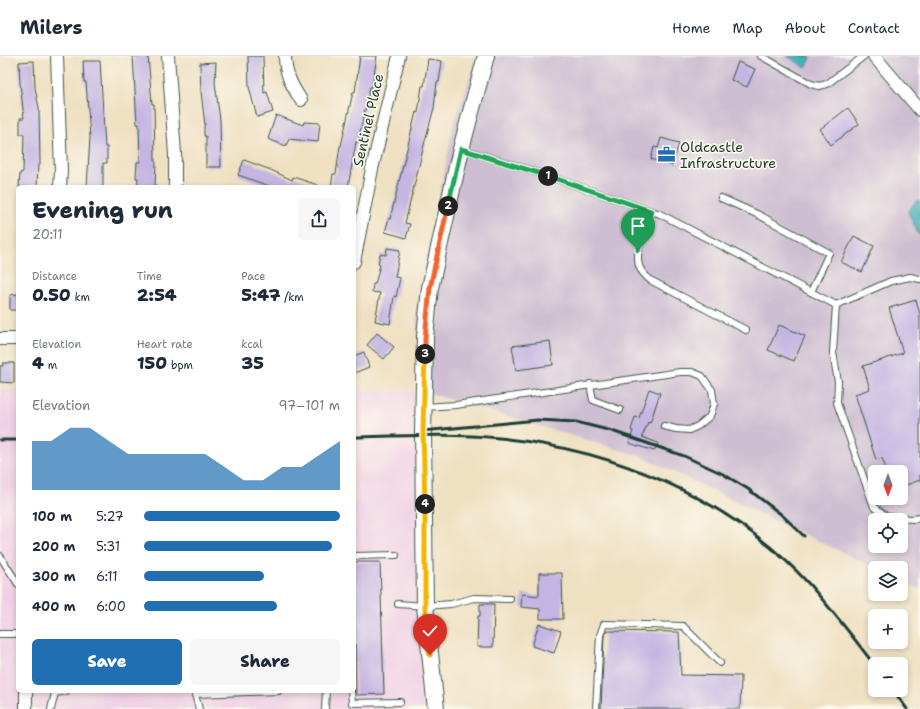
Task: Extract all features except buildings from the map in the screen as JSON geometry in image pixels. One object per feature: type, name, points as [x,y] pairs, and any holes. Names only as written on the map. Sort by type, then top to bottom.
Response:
[{"type":"street","points":[[57,56],[61,171],[60,185]]},
{"type":"street","points":[[168,56],[176,154],[175,185]]},
{"type":"street","points":[[285,56],[287,75],[301,100]]},
{"type":"street","name":"Sentinel Place","points":[[356,249],[372,169],[400,56]]},
{"type":"street","points":[[436,709],[425,606],[425,338],[430,288],[461,149],[486,56]]},
{"type":"street","points":[[874,56],[920,110]]},
{"type":"street","points":[[0,339],[16,339]]},
{"type":"street","points":[[26,693],[26,709]]},
{"type":"lane","points":[[761,56],[811,84],[819,86],[827,84],[864,56]]},
{"type":"lane","points":[[461,149],[542,174],[668,218],[836,305]]},
{"type":"lane","points":[[721,198],[759,215],[829,253],[811,292]]},
{"type":"lane","points":[[651,211],[638,250],[638,263],[641,270],[650,280],[746,330]]},
{"type":"lane","points":[[836,305],[891,281],[910,277],[920,279]]},
{"type":"lane","points":[[836,305],[833,352],[838,382],[837,403],[874,507],[887,517],[913,519],[920,518]]},
{"type":"lane","points":[[424,407],[456,405],[590,384],[680,372],[692,372],[702,376],[712,390],[714,404],[710,416],[698,426],[689,430],[664,426]]},
{"type":"lane","points":[[590,384],[592,400],[620,410]]},
{"type":"lane","points":[[356,556],[396,555]]},
{"type":"lane","points":[[0,556],[16,581]]},
{"type":"lane","points":[[398,604],[425,606],[451,604],[474,598],[510,599]]},
{"type":"lane","points":[[596,709],[600,635],[604,624],[683,626],[720,664]]},
{"type":"lane","points":[[0,634],[16,634]]},
{"type":"lane","points":[[51,709],[55,693]]},
{"type":"lane","points":[[194,693],[199,709]]},
{"type":"lane","points":[[325,709],[326,693]]},
{"type":"lane","points":[[351,693],[352,703],[400,702]]},
{"type":"shaded area","points":[[478,56],[920,56],[920,589],[908,583],[908,561],[868,561],[868,565],[640,456],[422,391],[416,313],[454,122]]},
{"type":"shaded area","points":[[0,390],[16,390],[16,693],[356,693],[356,391],[422,391],[430,709],[0,709]]},
{"type":"water","points":[[787,56],[810,56],[811,58],[806,68]]},
{"type":"water","points":[[920,200],[920,235],[918,234],[908,212],[915,202]]},
{"type":"railway","points":[[422,431],[538,420],[576,422],[612,431],[684,456],[723,474],[748,489],[782,515],[804,536]]},
{"type":"railway","points":[[356,437],[426,435],[481,436],[542,444],[585,453],[627,466],[668,483],[707,503],[743,526],[778,553],[818,594],[868,657]]},
{"type":"railway","points":[[0,440],[16,440]]},
{"type":"railway","points":[[898,697],[907,709]]},
{"type":"place","name":"Oldcastle Infrastructure","points":[[667,155]]},
{"type":"route","points":[[430,655],[425,606],[425,488],[423,431],[425,338],[430,288],[461,149],[542,174],[651,211],[638,250]]}]
